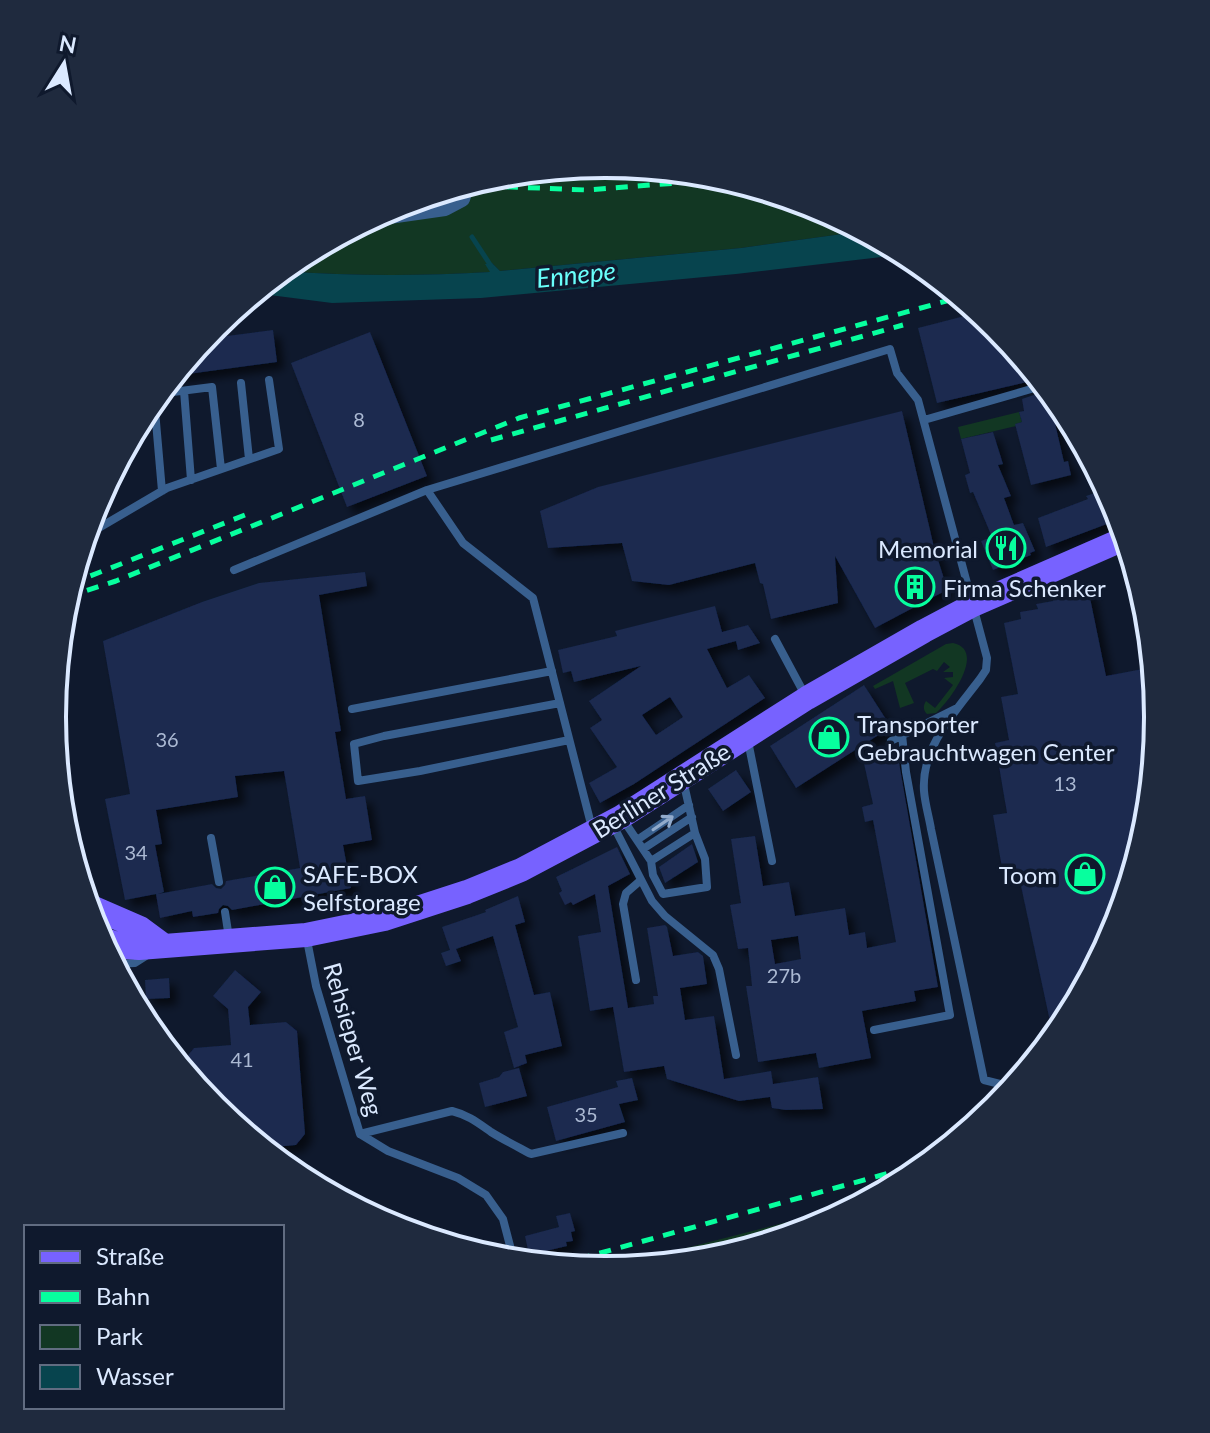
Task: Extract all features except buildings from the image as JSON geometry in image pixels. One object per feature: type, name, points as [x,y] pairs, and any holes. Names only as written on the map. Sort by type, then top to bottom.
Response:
[{"type":"main road","name":"Berliner Straße","points":[[117,944],[139,948],[306,935],[384,919],[467,892],[521,870],[609,824],[807,698],[973,605],[1115,543]]},
{"type":"main road","points":[[105,917],[140,928],[163,945]]},
{"type":"street","points":[[417,212],[445,208],[463,197]]},
{"type":"lane","points":[[234,570],[427,490],[890,349],[897,373],[918,400],[987,658],[986,670],[939,735],[927,759],[924,790],[984,1080],[999,1084]]},
{"type":"lane","points":[[101,527],[162,491],[279,449],[269,380]]},
{"type":"lane","points":[[241,383],[249,459]]},
{"type":"lane","points":[[174,393],[212,387],[221,469]]},
{"type":"lane","points":[[924,420],[1033,388]]},
{"type":"lane","points":[[184,391],[191,480]]},
{"type":"lane","points":[[157,417],[162,491]]},
{"type":"lane","points":[[427,490],[463,543],[533,598],[569,740],[609,824],[652,901],[665,916],[713,955],[719,969],[736,1055]]},
{"type":"lane","points":[[775,639],[807,698]]},
{"type":"lane","points":[[352,709],[552,671]]},
{"type":"lane","points":[[560,703],[354,744],[358,781],[569,740]]},
{"type":"lane","points":[[891,741],[959,708]]},
{"type":"lane","points":[[874,1030],[950,1015],[902,735]]},
{"type":"lane","points":[[747,736],[772,861]]},
{"type":"lane","points":[[609,824],[637,840],[651,861],[653,875],[663,894],[707,887],[705,859],[695,833],[682,779]]},
{"type":"lane","points":[[637,840],[689,805]]},
{"type":"lane","points":[[643,849],[692,817]]},
{"type":"lane","points":[[651,861],[695,833]]},
{"type":"lane","points":[[211,838],[219,882]]},
{"type":"lane","points":[[636,980],[623,904],[626,893],[641,880]]},
{"type":"lane","points":[[225,912],[230,942]]},
{"type":"lane","name":"Rehsieper Weg","points":[[306,935],[316,986],[360,1134],[388,1151],[458,1178],[486,1195],[503,1219],[510,1247]]},
{"type":"lane","points":[[126,963],[135,963],[163,945]]},
{"type":"lane","points":[[360,1134],[452,1111],[465,1114],[531,1154],[623,1133]]},
{"type":"green space","points":[[570,179],[675,182],[778,206],[844,234],[741,248],[500,271],[492,263],[486,264],[491,272],[386,275],[300,272],[367,233],[432,206],[500,188]]},
{"type":"green space","points":[[1019,412],[1022,422],[1016,426],[961,439],[958,427]]},
{"type":"green space","points":[[953,643],[963,648],[967,655],[966,665],[956,687],[936,713],[927,714],[924,706],[926,701],[935,708],[953,685],[944,678],[953,677],[953,672],[943,672],[950,667],[944,662],[937,671],[933,669],[905,683],[914,703],[900,708],[893,681],[875,689],[873,686],[946,644]]},
{"type":"green space","points":[[797,1219],[745,1237],[674,1251]]},
{"type":"water","name":"Ennepe","points":[[844,234],[885,257],[481,298],[332,303],[270,295],[300,272],[386,275],[490,272],[485,264],[492,263],[500,271],[741,248]]},
{"type":"waterway","points":[[472,237],[491,266]]},
{"type":"railway","points":[[507,187],[587,190],[680,183]]},
{"type":"railway","points":[[80,592],[116,581],[519,418],[947,301]]},
{"type":"railway","points":[[491,440],[903,325]]},
{"type":"railway","points":[[84,579],[245,515]]},
{"type":"railway","points":[[592,1255],[892,1172]]},
{"type":"place","name":"Memorial","points":[[1006,548]]},
{"type":"place","name":"Firma Schenker","points":[[915,587]]},
{"type":"place","name":"Transporter Gebrauchtwagen Center","points":[[829,737]]},
{"type":"place","name":"Toom","points":[[1085,874]]},
{"type":"place","name":"SAFE-BOX Selfstorage","points":[[275,887]]}]
